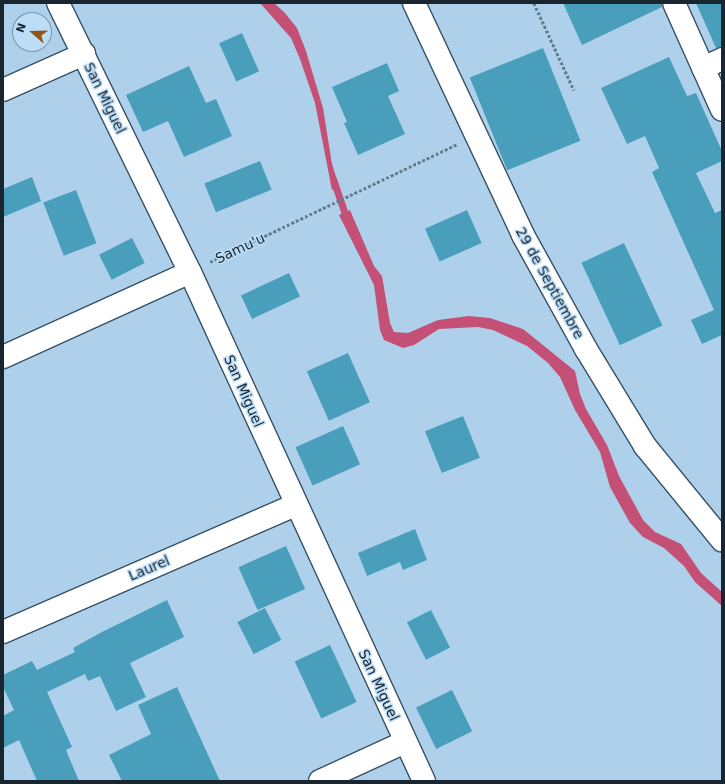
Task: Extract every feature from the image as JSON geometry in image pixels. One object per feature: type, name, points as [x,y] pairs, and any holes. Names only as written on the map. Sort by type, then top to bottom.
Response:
[{"type":"street","name":"San Miguel","points":[[58,3],[190,272],[295,504],[424,781]]},
{"type":"street","name":"29 de Septiembre","points":[[414,3],[523,235],[586,349],[645,446],[722,540]]},
{"type":"street","points":[[674,3],[713,64],[722,110]]},
{"type":"street","points":[[3,90],[84,54]]},
{"type":"street","points":[[3,357],[190,272]]},
{"type":"street","name":"Laurel","points":[[3,632],[295,504]]},
{"type":"street","points":[[320,781],[405,742]]},
{"type":"path","points":[[534,3],[574,90]]},
{"type":"path","name":"Samu'u","points":[[190,272],[475,135]]},
{"type":"shaded area","points":[[260,3],[274,3],[285,13],[297,28],[306,51],[323,108],[332,164],[339,186],[332,190],[315,103],[300,59],[291,38]]},
{"type":"shaded area","points":[[350,210],[374,266],[382,276],[390,323],[394,332],[408,333],[438,320],[469,316],[490,318],[523,329],[575,371],[580,394],[586,409],[607,445],[619,476],[643,520],[655,532],[681,544],[701,573],[722,592],[722,606],[695,582],[684,566],[664,548],[643,537],[630,523],[610,487],[600,452],[575,410],[560,377],[548,363],[527,346],[493,330],[478,327],[439,329],[414,345],[403,348],[384,340],[380,330],[374,285],[339,215]]},
{"type":"building","points":[[563,3],[662,3],[662,7],[582,45]]},
{"type":"building","points":[[696,3],[722,3],[722,47],[716,48]]},
{"type":"building","points":[[242,33],[259,71],[236,82],[219,43]]},
{"type":"building","points":[[543,48],[580,141],[507,170],[470,78]]},
{"type":"building","points":[[669,57],[687,96],[696,93],[722,151],[722,161],[696,173],[715,213],[722,210],[722,335],[702,344],[691,320],[714,310],[652,172],[659,168],[645,136],[627,144],[601,88]]},
{"type":"building","points":[[387,63],[399,91],[388,96],[405,134],[358,155],[344,123],[347,122],[332,87]]},
{"type":"building","points":[[189,66],[206,103],[216,99],[232,136],[184,157],[168,121],[143,132],[126,95]]},
{"type":"building","points":[[260,161],[272,190],[216,212],[204,183]]},
{"type":"building","points":[[32,177],[41,201],[3,217],[3,189]]},
{"type":"building","points":[[76,190],[96,243],[64,256],[43,203]]},
{"type":"building","points":[[467,210],[482,243],[440,262],[425,229]]},
{"type":"building","points":[[132,238],[145,263],[112,280],[99,255]]},
{"type":"building","points":[[624,243],[662,325],[620,345],[581,263]]},
{"type":"building","points":[[289,273],[300,297],[252,319],[241,295]]},
{"type":"building","points":[[348,353],[370,402],[329,421],[307,371]]},
{"type":"building","points":[[463,416],[480,458],[442,473],[425,431]]},
{"type":"building","points":[[343,426],[360,464],[313,486],[295,447]]},
{"type":"building","points":[[415,529],[427,560],[403,570],[400,562],[367,576],[358,553]]},
{"type":"building","points":[[286,546],[305,589],[258,610],[238,567]]},
{"type":"building","points":[[167,600],[184,637],[130,663],[146,697],[116,711],[100,676],[88,681],[85,674],[47,692],[72,747],[66,750],[79,781],[37,781],[19,740],[3,748],[3,716],[14,710],[3,687],[3,675],[32,661],[37,670],[75,652],[73,648],[100,633]]},
{"type":"building","points":[[265,608],[281,640],[254,654],[237,622]]},
{"type":"building","points":[[431,610],[450,647],[426,660],[407,622]]},
{"type":"building","points":[[330,645],[357,702],[321,719],[295,661]]},
{"type":"building","points":[[177,687],[220,781],[122,781],[109,755],[151,734],[138,705]]},
{"type":"building","points":[[452,690],[472,731],[436,749],[416,708]]},
{"type":"waterway","points":[[333,179],[347,220]]}]
